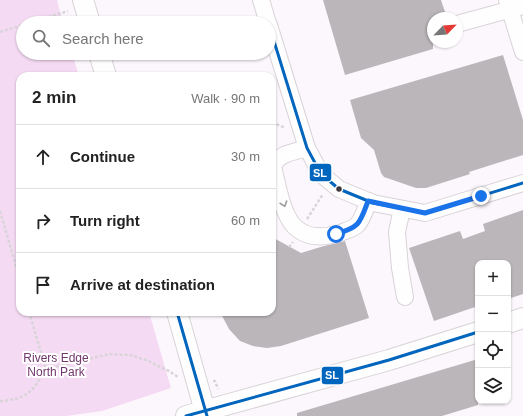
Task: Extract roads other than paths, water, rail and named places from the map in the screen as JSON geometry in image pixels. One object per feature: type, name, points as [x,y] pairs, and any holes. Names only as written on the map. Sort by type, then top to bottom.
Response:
[{"type":"main road","points":[[76,5],[85,16]]},
{"type":"main road","points":[[101,60],[105,72]]},
{"type":"main road","points":[[178,316],[206,413]]},
{"type":"main road","points":[[511,322],[523,318]]},
{"type":"main road","points":[[186,416],[206,413],[389,360],[475,333]]},
{"type":"street","points":[[261,0],[266,16]]},
{"type":"street","points":[[463,22],[514,5],[523,52]]},
{"type":"street","points":[[276,47],[307,148],[321,174],[339,189],[368,201],[425,213],[523,183]]},
{"type":"street","points":[[276,159],[307,148]]},
{"type":"street","points":[[276,177],[288,216],[295,226],[306,234],[316,237],[328,237],[356,227],[361,220],[368,201]]},
{"type":"street","points":[[402,209],[397,232],[400,268],[405,297]]},
{"type":"park label","name":"Rivers Edge North Park","points":[[56,365]]}]
